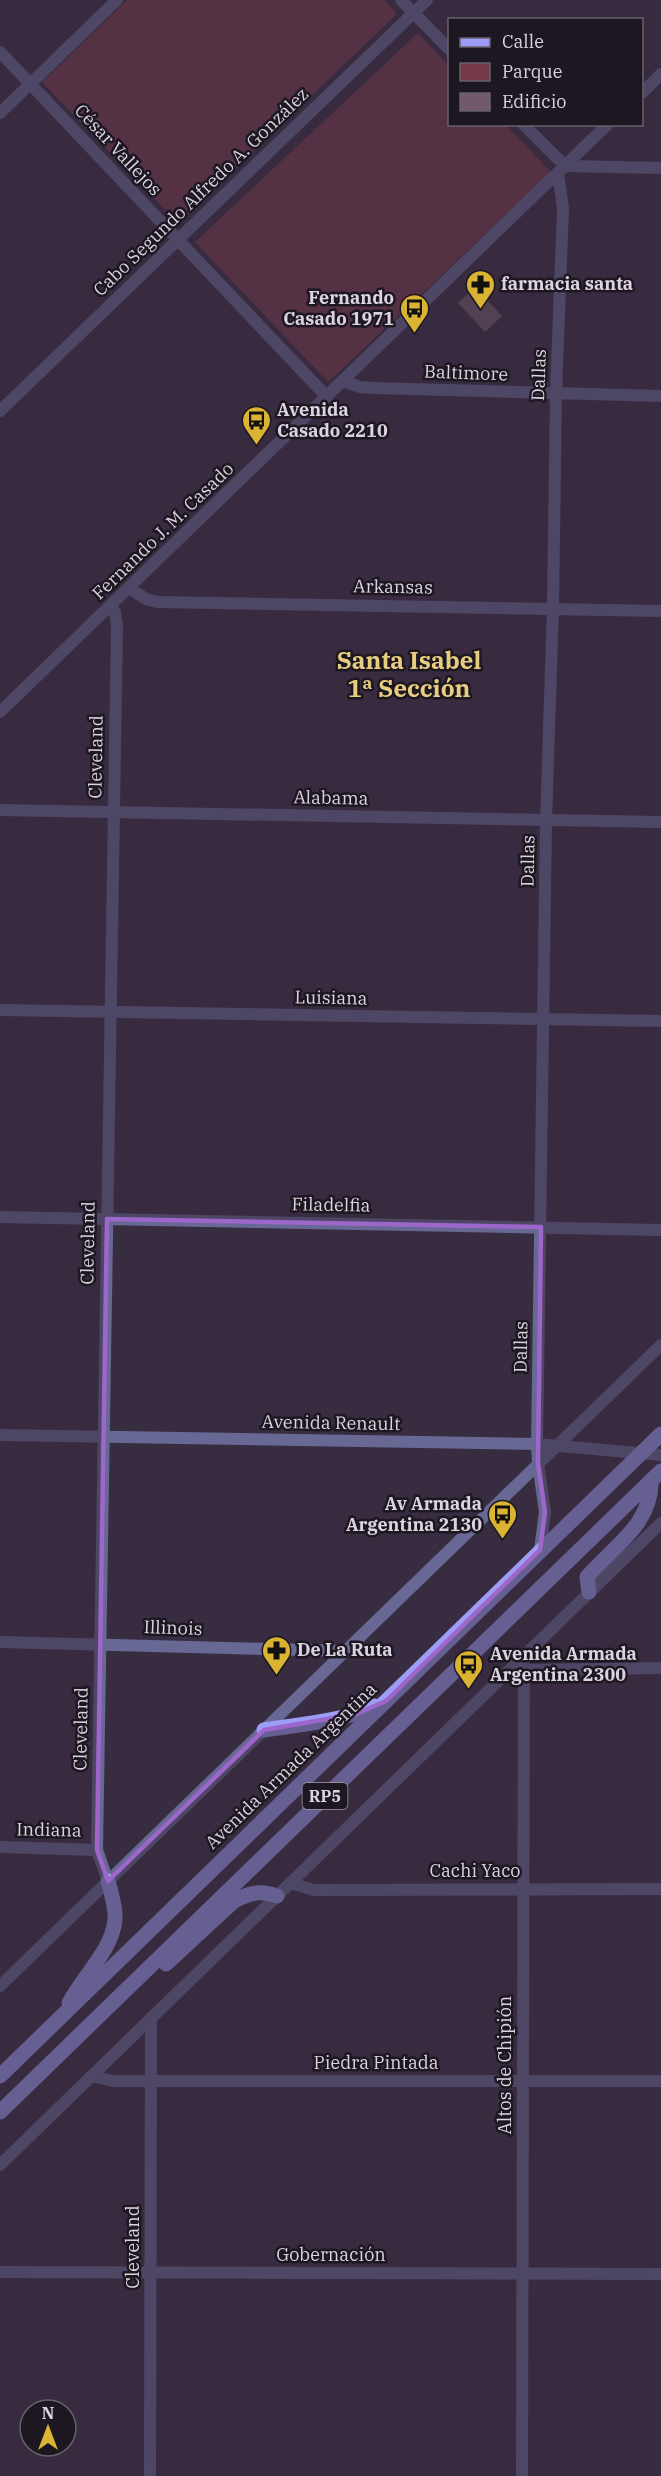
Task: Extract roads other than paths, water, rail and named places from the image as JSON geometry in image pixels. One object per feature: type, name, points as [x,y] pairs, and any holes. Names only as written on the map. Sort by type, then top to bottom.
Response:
[{"type":"main road","name":"Avenida Armada Argentina","points":[[0,2076],[661,1434]]},
{"type":"main road","points":[[589,1592],[587,1576],[639,1524],[649,1506],[656,1476]]},
{"type":"main road","name":"RP5","points":[[0,2112],[656,1476]]},
{"type":"main road","points":[[264,1730],[336,1719],[356,1714],[386,1701]]},
{"type":"main road","points":[[63,2014],[78,1986],[108,1943],[113,1930],[116,1917],[108,1881]]},
{"type":"main road","points":[[117,1998],[163,1967],[234,1901],[247,1894],[259,1892],[277,1896]]},
{"type":"street","points":[[0,113],[117,0]]},
{"type":"street","points":[[401,0],[448,48]]},
{"type":"street","name":"Cabo Segundo Alfredo A. González","points":[[0,411],[427,0]]},
{"type":"street","name":"César Vallejos","points":[[0,52],[327,397]]},
{"type":"street","points":[[643,92],[661,74]]},
{"type":"street","points":[[525,126],[561,170],[661,168]]},
{"type":"street","name":"Fernando J. M. Casado","points":[[0,712],[607,126]]},
{"type":"street","name":"Dallas","points":[[540,1550],[545,1512],[537,1444],[546,821],[553,608],[556,393],[563,208],[561,170]]},
{"type":"street","name":"Baltimore","points":[[343,381],[360,387],[374,388],[661,396]]},
{"type":"street","name":"Arkansas","points":[[129,588],[146,599],[157,602],[661,611]]},
{"type":"street","name":"Cleveland","points":[[108,1881],[97,1850],[117,626],[115,612],[110,607]]},
{"type":"street","name":"Alabama","points":[[0,810],[661,822]]},
{"type":"street","name":"Luisiana","points":[[0,1010],[661,1021]]},
{"type":"street","name":"Filadelfia","points":[[0,1217],[661,1230]]},
{"type":"street","points":[[0,1986],[661,1345]]},
{"type":"street","name":"Avenida Renault","points":[[0,1435],[537,1444],[661,1455]]},
{"type":"street","points":[[0,2165],[661,1523]]},
{"type":"street","name":"Illinois","points":[[0,1642],[345,1651]]},
{"type":"street","name":"Altos de Chipión","points":[[522,2476],[524,1655]]},
{"type":"street","points":[[524,1670],[661,1668]]},
{"type":"street","name":"Indiana","points":[[0,1847],[97,1850]]},
{"type":"street","name":"Cachi Yaco","points":[[290,1883],[314,1890],[661,1889]]},
{"type":"street","name":"Cleveland","points":[[150,2476],[151,2018]]},
{"type":"street","name":"Piedra Pintada","points":[[91,2076],[113,2081],[661,2081]]},
{"type":"street","name":"Gobernación","points":[[0,2272],[661,2274]]},
{"type":"place","name":"farmacia santa","points":[[480,310]]},
{"type":"place","name":"Fernando Casado 1971","points":[[415,334]]},
{"type":"place","name":"Avenida Casado 2210","points":[[256,446]]},
{"type":"place","name":"Av Armada Argentina 2130","points":[[503,1540]]},
{"type":"place","name":"De La Ruta","points":[[276,1676]]},
{"type":"place","name":"Avenida Armada Argentina 2300","points":[[469,1690]]},
{"type":"district","name":"Santa Isabel 1ª Sección","points":[[409,675]]}]
